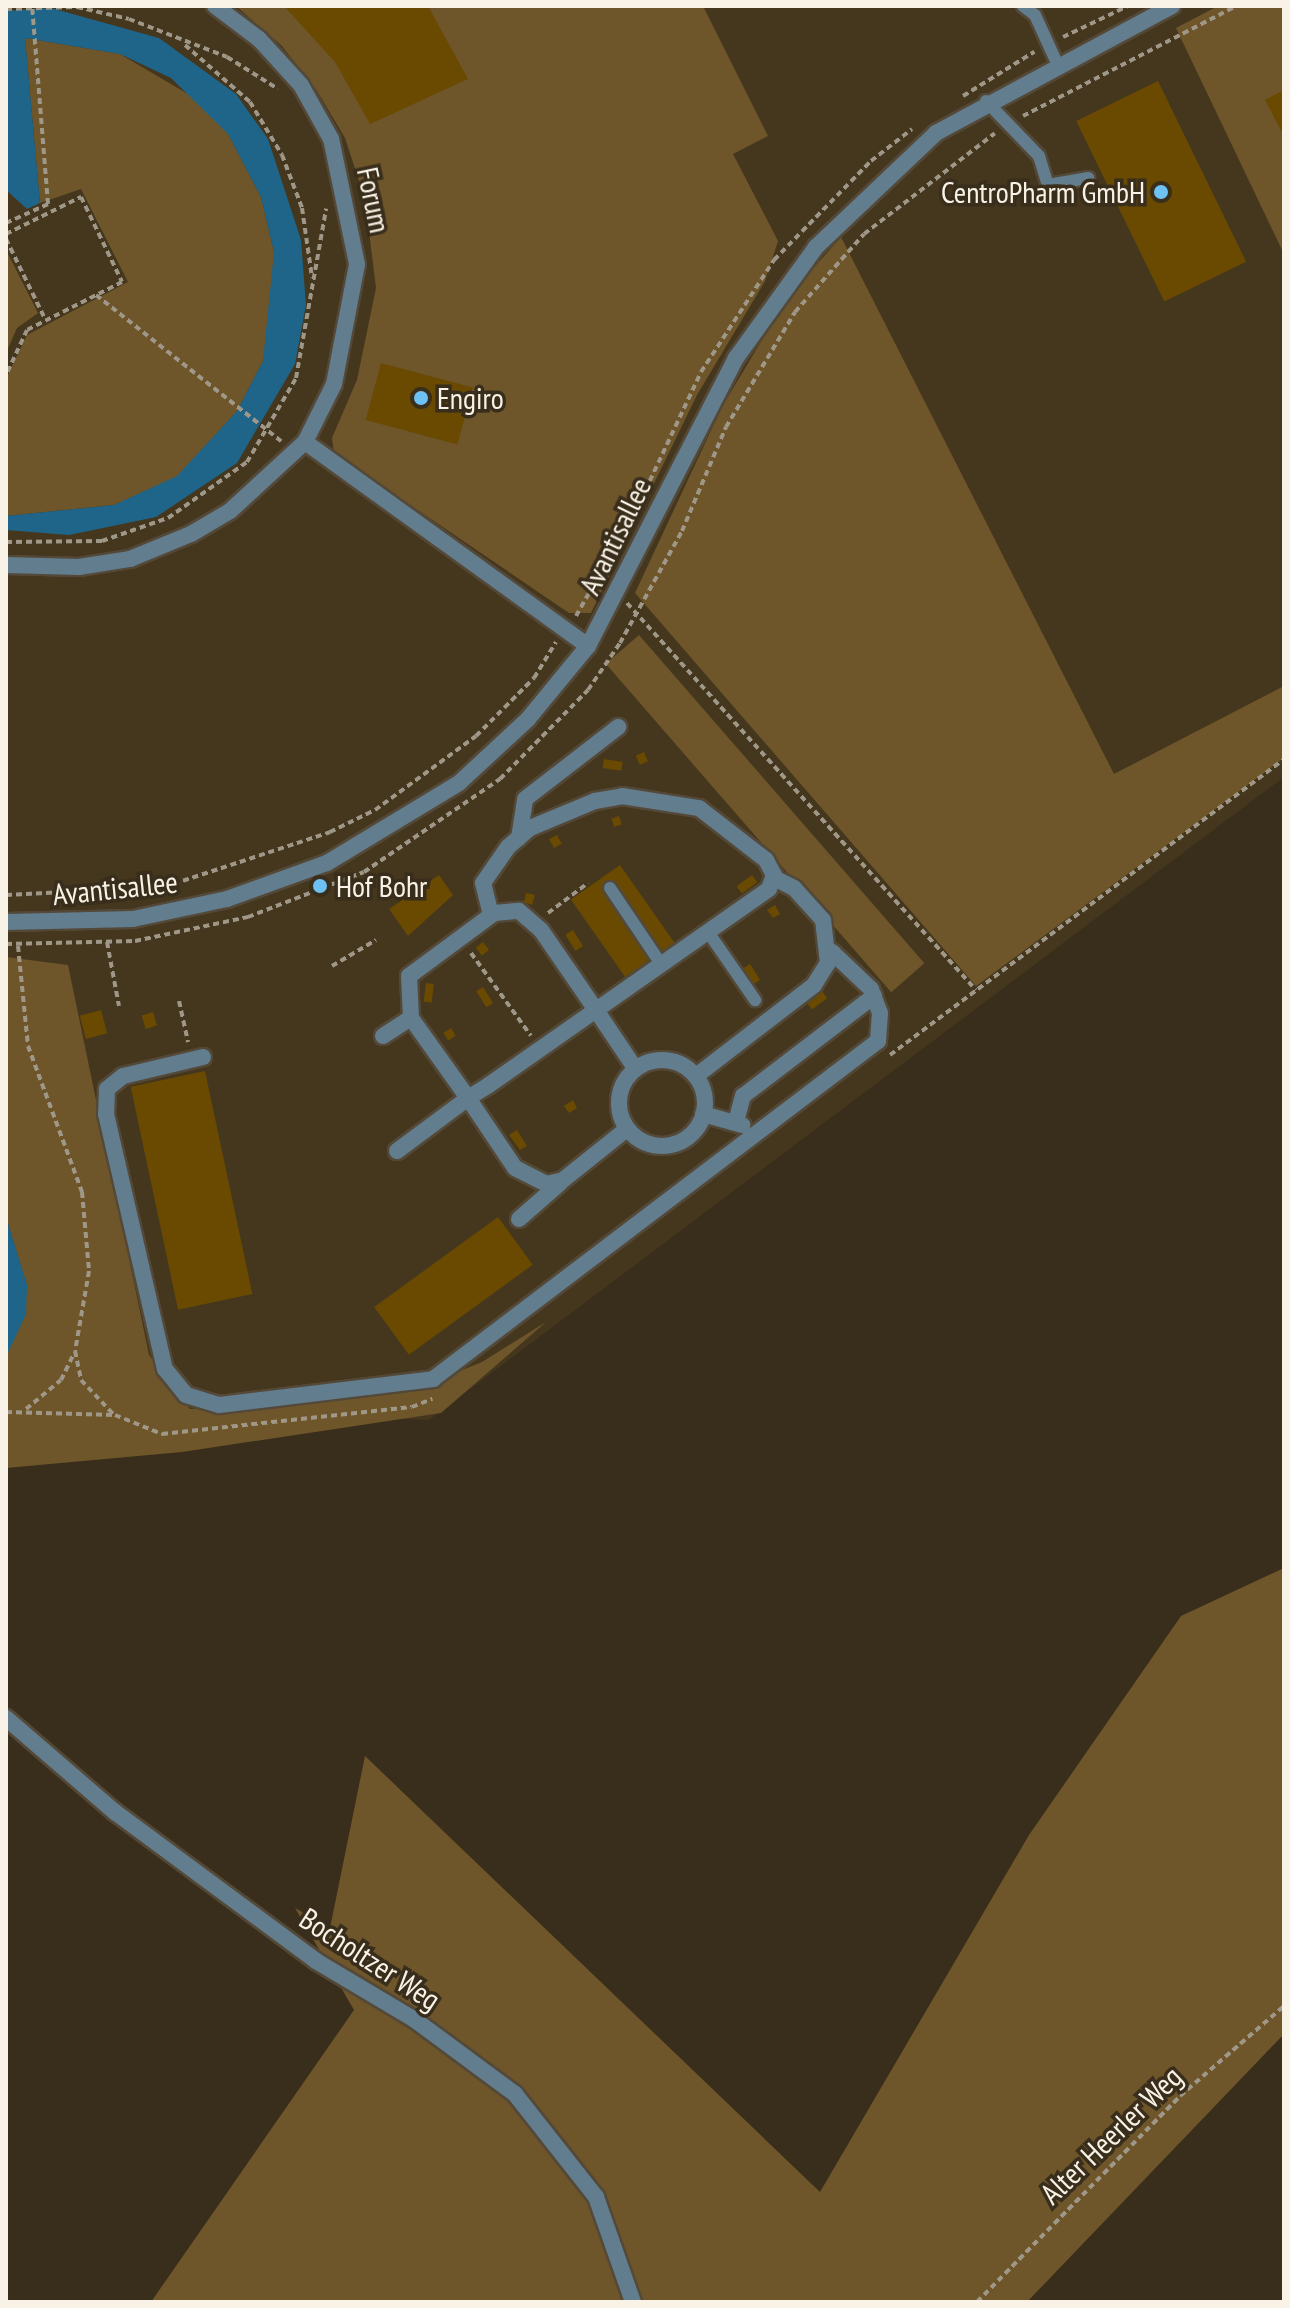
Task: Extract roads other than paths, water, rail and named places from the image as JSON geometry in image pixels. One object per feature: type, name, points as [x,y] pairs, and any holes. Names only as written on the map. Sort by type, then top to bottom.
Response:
[{"type":"street","name":"Forum","points":[[6,565],[92,565],[191,534],[230,511],[305,442],[351,324],[353,216],[331,139],[301,85],[259,39],[215,6]]},
{"type":"street","name":"Avantisallee","points":[[6,922],[105,921],[227,899],[356,848],[487,761],[588,646],[620,596],[702,424],[769,305],[877,182],[986,101],[1172,6]]},
{"type":"street","points":[[305,442],[588,646]]},
{"type":"street","points":[[519,838],[525,799],[618,727]]},
{"type":"street","points":[[203,1057],[123,1076],[107,1089],[152,1323],[165,1369],[186,1395],[219,1405],[433,1379],[545,1290],[878,1041],[874,996],[832,952],[823,920],[794,888],[774,878],[742,837],[699,808],[663,799],[595,801],[519,838],[483,883],[491,915]]},
{"type":"street","points":[[397,1151],[468,1098],[769,889],[774,878]]},
{"type":"street","points":[[536,1205],[531,1180],[411,1018],[409,976],[491,915],[519,911],[535,923],[635,1068]]},
{"type":"street","points":[[696,1076],[814,985],[832,952]]},
{"type":"street","points":[[737,1118],[743,1096],[874,996]]},
{"type":"street","points":[[383,1036],[411,1018]]},
{"type":"street","points":[[668,1059],[696,1076],[703,1114],[689,1137],[673,1145],[640,1141],[627,1129],[619,1097],[635,1068],[668,1059]]},
{"type":"street","points":[[703,1114],[737,1118],[751,1136]]},
{"type":"street","points":[[519,1219],[627,1129]]},
{"type":"street","points":[[531,1180],[563,1180]]},
{"type":"street","name":"Bocholtzer Weg","points":[[6,1718],[115,1812],[316,1961],[415,2020],[515,2094],[596,2197],[633,2302]]},
{"type":"lane","points":[[1023,6],[1040,10],[1048,44],[1057,63]]},
{"type":"lane","points":[[986,101],[1039,156],[1048,185],[1088,178]]},
{"type":"lane","points":[[610,888],[661,964]]},
{"type":"lane","points":[[708,932],[755,1000]]},
{"type":"water","points":[[51,8],[159,38],[236,94],[268,139],[301,240],[306,305],[295,364],[237,463],[156,517],[69,535],[6,530],[6,516],[114,505],[177,476],[237,411],[263,361],[274,252],[261,197],[228,134],[171,78],[120,54],[25,38],[40,203],[27,209],[6,190],[6,11]]},
{"type":"water","points":[[6,1217],[27,1285],[26,1314],[6,1357]]},
{"type":"place","name":"CentroPharm GmbH","points":[[1161,192]]},
{"type":"place","name":"Engiro","points":[[421,398]]},
{"type":"place","name":"Hof Bohr","points":[[320,886]]}]
